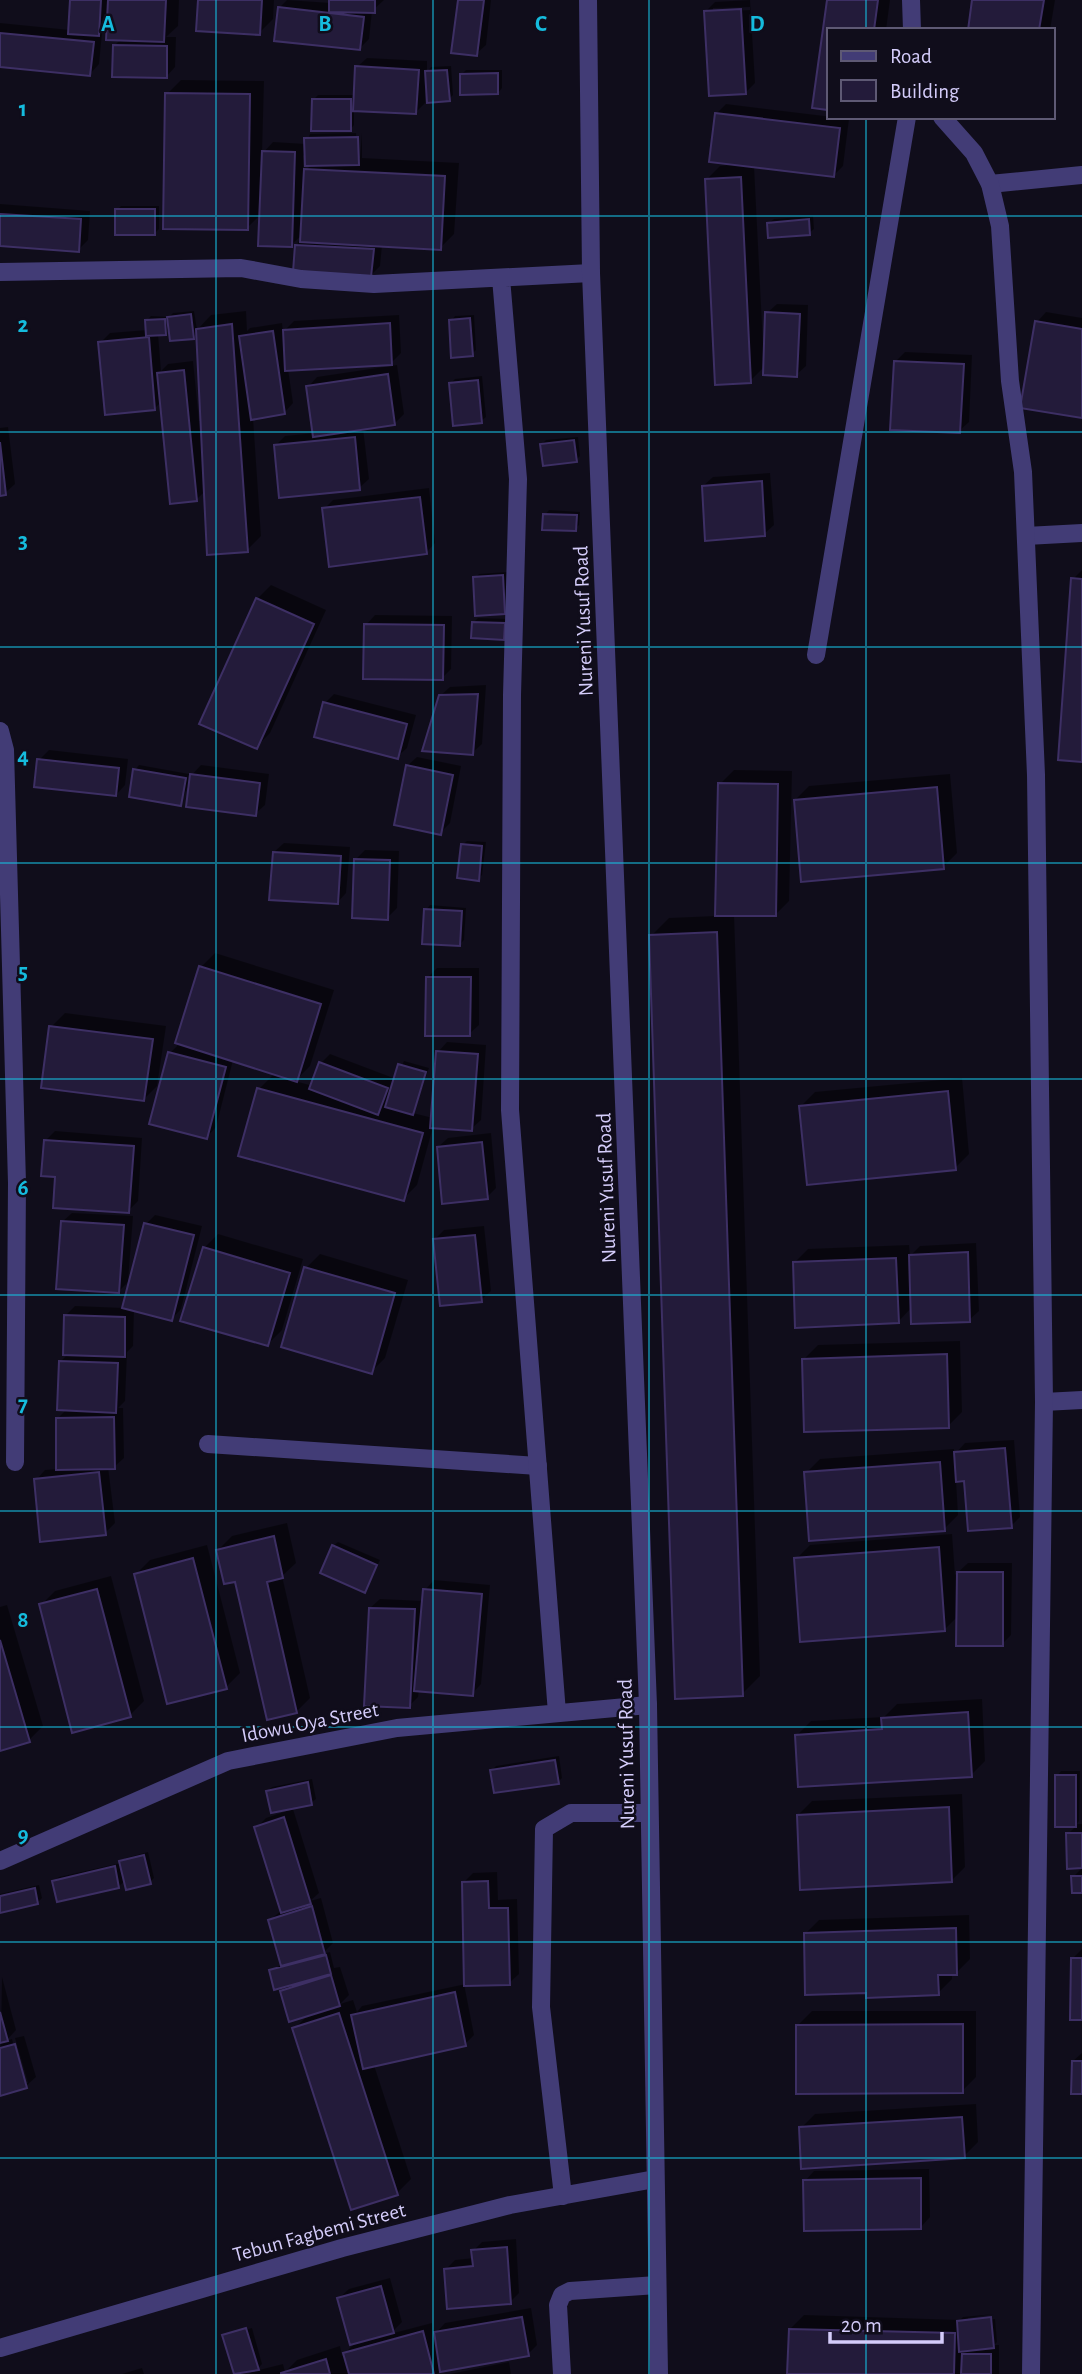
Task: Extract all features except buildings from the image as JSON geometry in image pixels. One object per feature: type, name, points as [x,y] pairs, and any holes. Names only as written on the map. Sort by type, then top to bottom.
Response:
[{"type":"street","name":"Nureni Yusuf Road","points":[[588,0],[591,273],[648,1704],[659,2374]]},
{"type":"street","points":[[911,0],[912,28]]},
{"type":"street","points":[[816,655],[907,119]]},
{"type":"street","points":[[944,119],[974,153],[990,184],[1000,226],[1010,381],[1023,472],[1036,775],[1044,1402],[1031,2374]]},
{"type":"street","points":[[990,184],[1082,175]]},
{"type":"street","points":[[0,272],[241,268],[301,279],[374,284],[591,273]]},
{"type":"street","points":[[501,278],[518,479],[512,695],[510,1110],[557,1713]]},
{"type":"street","points":[[1026,536],[1082,533]]},
{"type":"street","points":[[0,730],[5,750],[17,1183],[15,1462]]},
{"type":"street","points":[[1044,1402],[1082,1400]]},
{"type":"street","points":[[208,1444],[538,1466]]},
{"type":"street","name":"Idowu Oya Street","points":[[0,1861],[228,1761],[397,1728],[648,1704]]},
{"type":"street","points":[[563,2196],[541,2007],[544,1829],[572,1813],[649,1813]]},
{"type":"street","name":"Tebun Fagbemi Street","points":[[0,2348],[342,2248],[563,2196],[655,2179]]},
{"type":"street","points":[[562,2374],[558,2305],[562,2295],[570,2291],[657,2285]]}]
